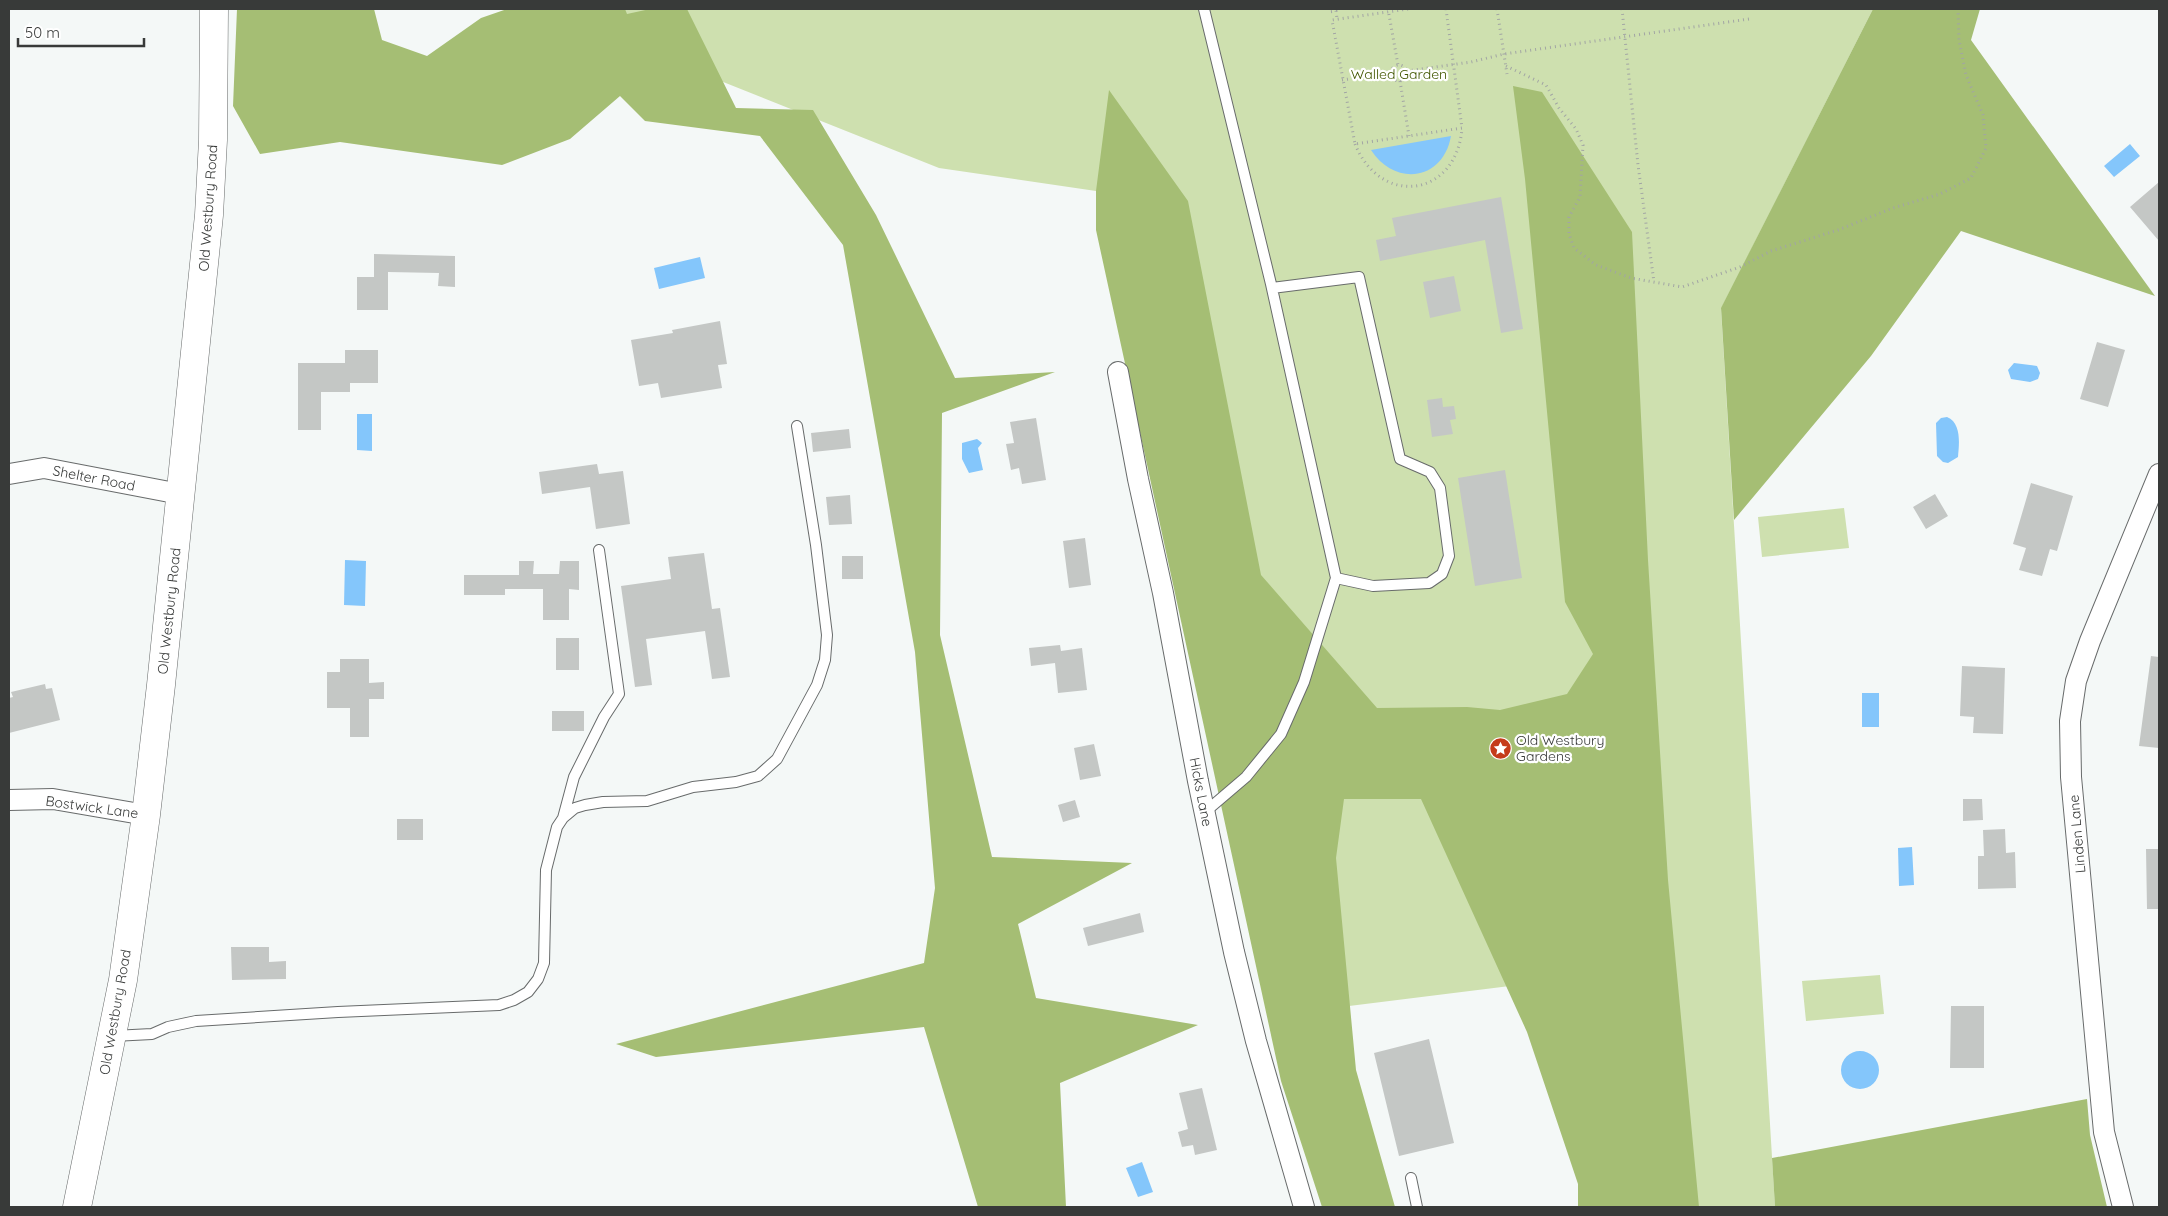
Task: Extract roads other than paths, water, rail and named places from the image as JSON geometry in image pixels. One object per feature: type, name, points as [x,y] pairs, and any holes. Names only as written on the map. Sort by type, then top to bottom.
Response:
[{"type":"street","name":"Old Westbury Road","points":[[77,1207],[123,980],[162,684],[209,215],[213,140],[214,9]]},
{"type":"street","name":"Hicks Lane","points":[[1118,372],[1205,812],[1256,1040],[1304,1207]]},
{"type":"street","name":"Shelter Road","points":[[9,474],[44,468],[180,494]]},
{"type":"street","name":"Linden Lane","points":[[2123,1207],[2104,1132],[2071,777],[2070,721],[2076,681],[2090,641],[2159,474]]},
{"type":"street","name":"Bostwick Lane","points":[[9,800],[53,799],[146,815]]},
{"type":"lane","points":[[1204,9],[1272,288],[1336,578],[1304,682],[1281,734],[1246,777],[1205,812]]},
{"type":"lane","points":[[1272,288],[1359,277],[1400,459],[1430,472],[1440,488],[1449,556],[1442,574],[1429,582],[1373,586],[1336,578]]},
{"type":"lane","points":[[112,1036],[152,1034],[168,1027],[196,1021],[499,1005],[514,1000],[528,992],[538,979],[544,963],[546,870],[557,827],[563,818],[575,808],[585,805],[646,801],[693,787],[736,782],[758,776],[777,759],[817,684],[825,660],[827,635],[798,426]]},
{"type":"lane","points":[[563,818],[574,777],[604,717],[619,694],[599,550]]},
{"type":"lane","points":[[1411,1178],[1417,1207]]},
{"type":"water","points":[[1451,136],[1446,151],[1438,162],[1428,170],[1417,174],[1405,174],[1392,170],[1381,162],[1371,150]]},
{"type":"water","points":[[2130,144],[2140,156],[2114,177],[2104,166]]},
{"type":"water","points":[[700,257],[705,278],[659,289],[654,268]]},
{"type":"water","points":[[2014,363],[2037,366],[2040,373],[2038,379],[2030,382],[2011,379],[2008,370]]},
{"type":"water","points":[[357,414],[372,414],[372,451],[357,450]]},
{"type":"water","points":[[1947,417],[1955,424],[1959,441],[1958,457],[1948,463],[1943,462],[1937,456],[1936,423],[1941,418]]},
{"type":"water","points":[[977,439],[982,443],[978,448],[983,470],[969,473],[962,459],[962,443]]},
{"type":"water","points":[[345,560],[366,561],[365,606],[344,605]]},
{"type":"water","points":[[1862,693],[1879,693],[1879,727],[1862,727]]},
{"type":"water","points":[[1912,847],[1914,885],[1899,886],[1898,848]]},
{"type":"water","points":[[1860,1051],[1874,1056],[1879,1070],[1874,1084],[1860,1089],[1846,1084],[1841,1070],[1846,1056]]},
{"type":"water","points":[[1142,1162],[1153,1192],[1138,1197],[1126,1168]]},
{"type":"place","name":"Old Westbury Gardens","points":[[1500,748]]},
{"type":"park label","name":"Walled Garden","points":[[1399,74]]}]
